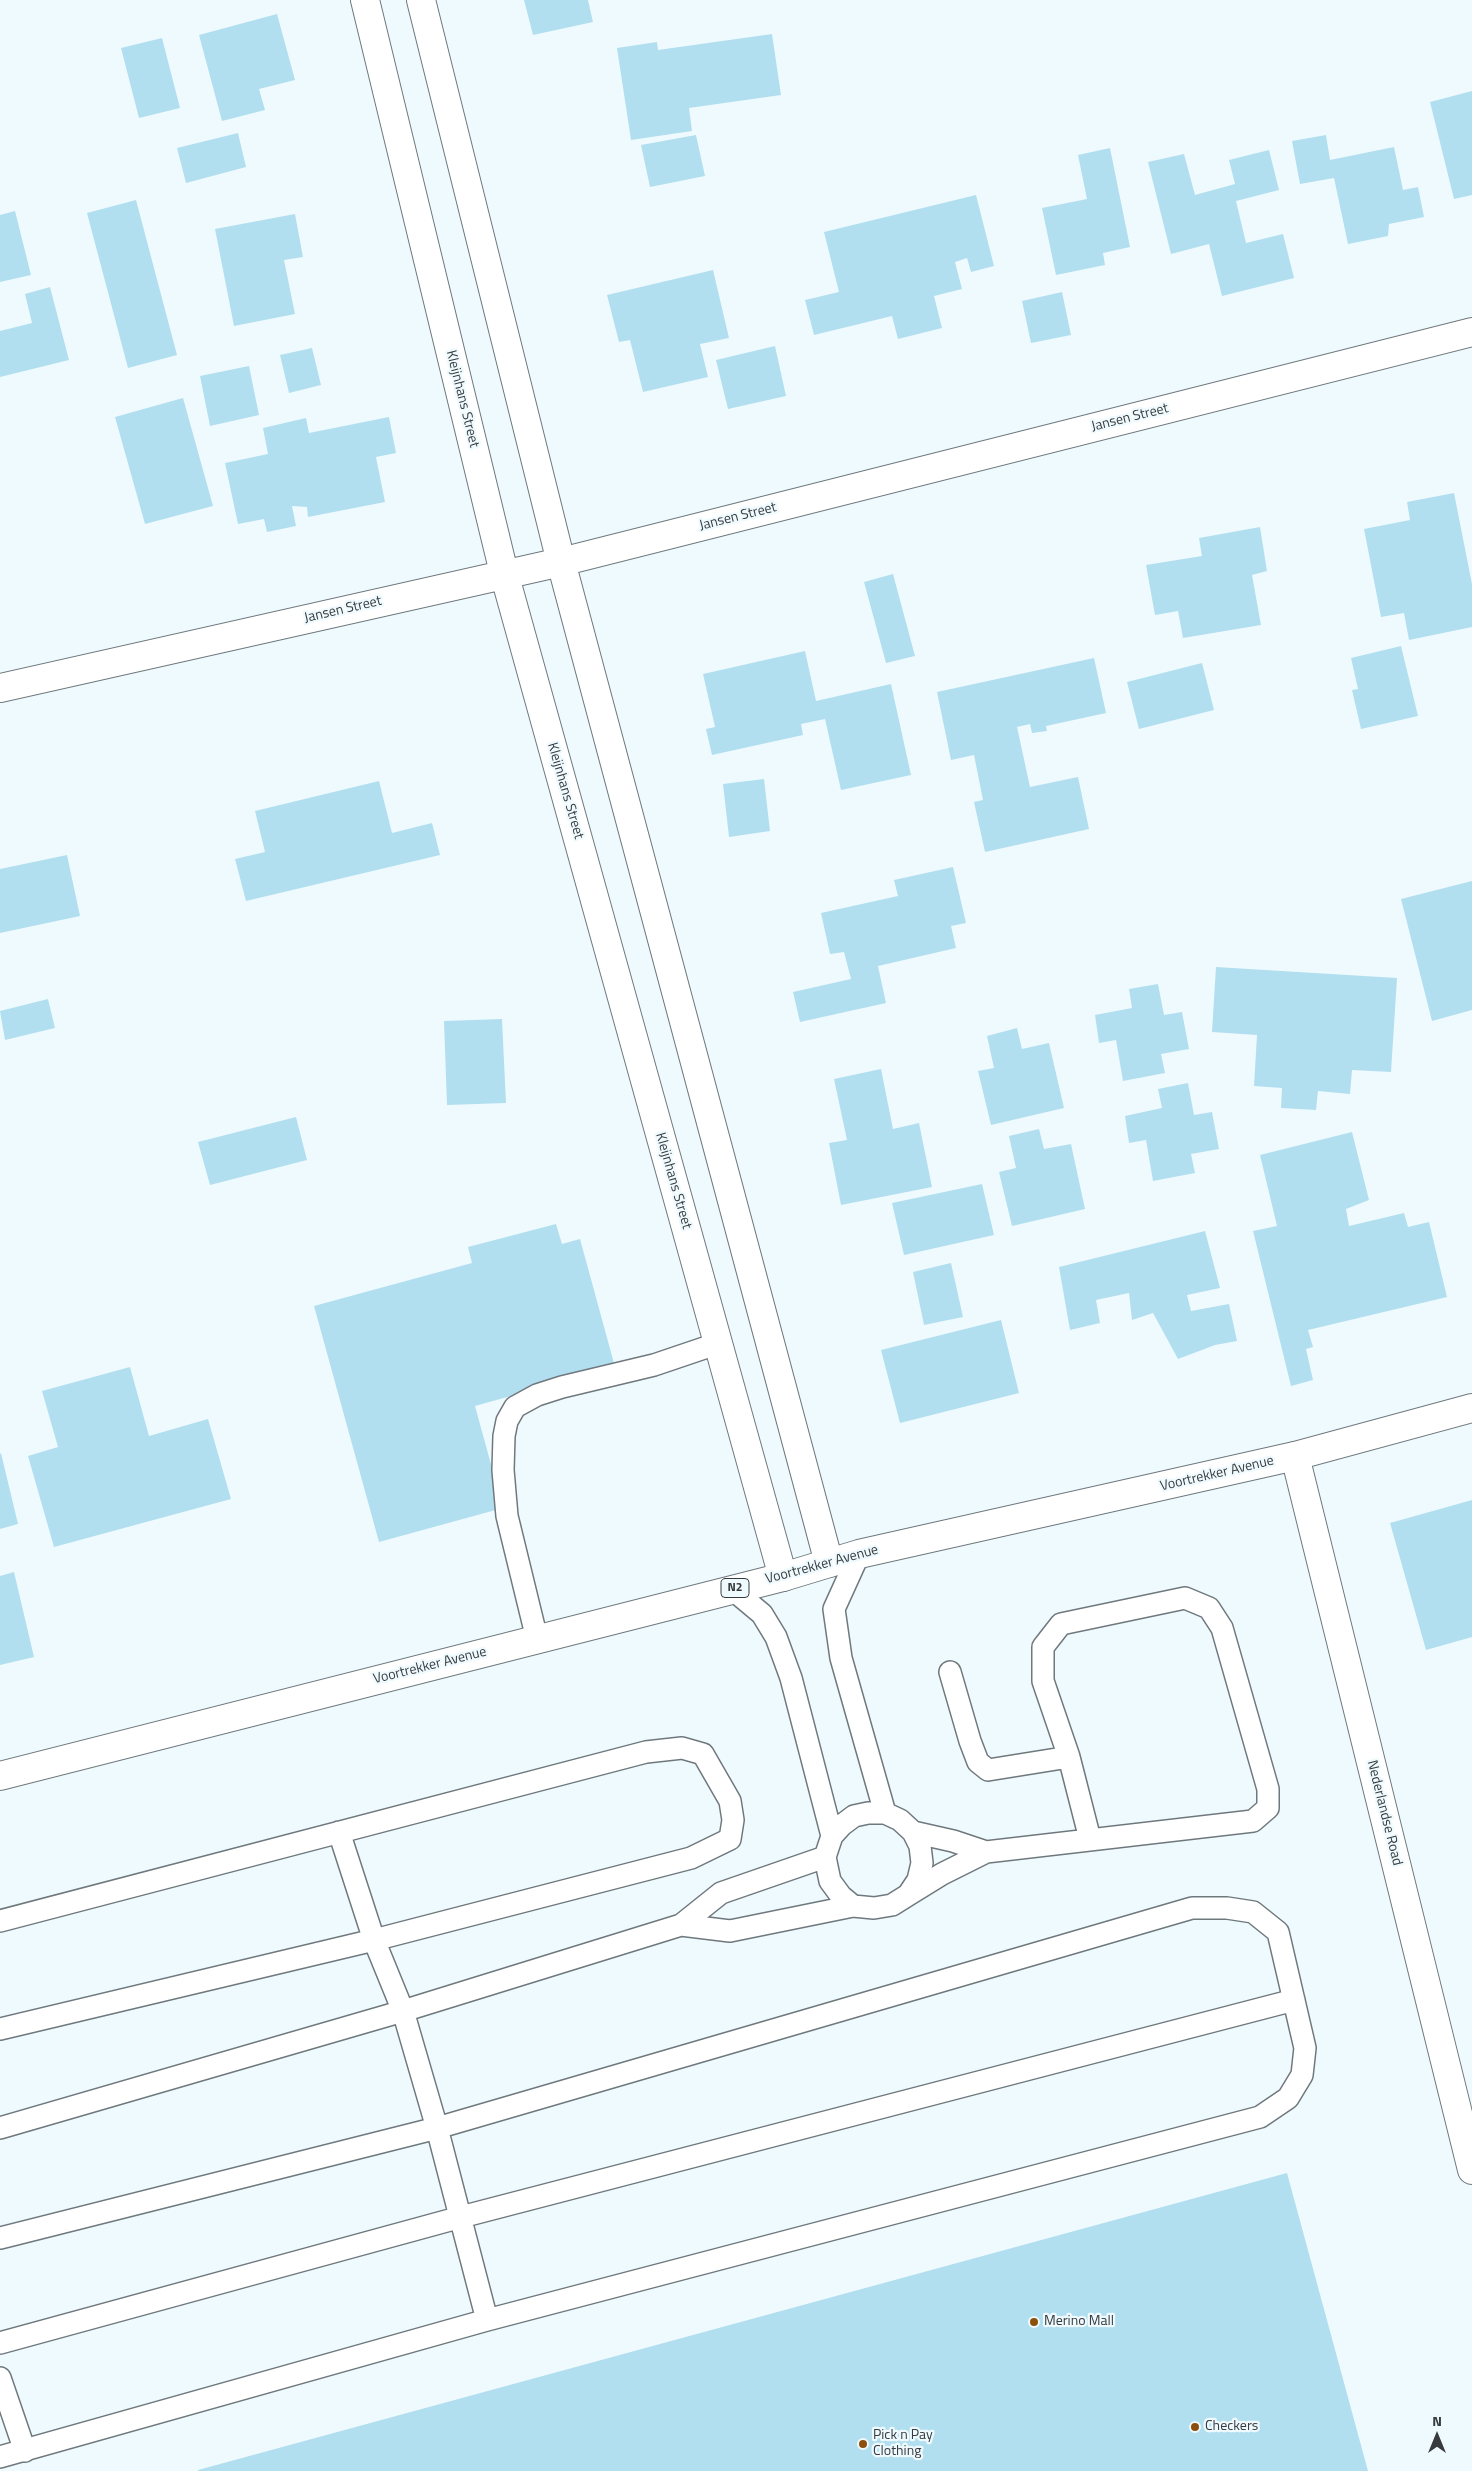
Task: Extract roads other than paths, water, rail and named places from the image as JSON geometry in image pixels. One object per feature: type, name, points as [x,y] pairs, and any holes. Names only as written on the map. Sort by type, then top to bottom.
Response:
[{"type":"main road","name":"Kleijnhans Street","points":[[365,0],[504,573],[783,1577]]},
{"type":"main road","points":[[421,0],[561,562],[829,1563]]},
{"type":"main road","name":"Jansen Street","points":[[0,688],[504,573],[561,562],[1472,332]]},
{"type":"main road","name":"Voortrekker Avenue","points":[[0,1776],[783,1577],[859,1554],[1295,1456],[1472,1408]]},
{"type":"main road","name":"Nederlandse Road","points":[[1295,1456],[1466,2116],[1472,2170]]},
{"type":"lane","points":[[537,1639],[506,1507],[503,1470],[504,1436],[507,1421],[515,1407],[545,1393],[588,1380],[654,1365],[718,1343]]},
{"type":"lane","points":[[859,1554],[834,1609],[841,1658],[885,1814]]},
{"type":"lane","points":[[732,1589],[762,1614],[776,1637],[791,1678],[832,1836]]},
{"type":"lane","points":[[681,1925],[730,1931],[853,1906],[874,1908],[892,1905],[942,1874],[986,1852],[1090,1840],[1253,1821],[1268,1808],[1268,1789],[1222,1628],[1209,1608],[1185,1598],[1061,1624],[1043,1647],[1043,1681],[1069,1757],[1090,1840]]},
{"type":"lane","points":[[950,1672],[978,1762],[988,1770],[1069,1757]]},
{"type":"lane","points":[[0,1921],[646,1752],[682,1748],[703,1754],[730,1801],[733,1820],[730,1839],[691,1858],[374,1940],[0,2029]]},
{"type":"lane","points":[[853,1906],[841,1896],[830,1881],[825,1857],[832,1836],[854,1816],[868,1813],[885,1814],[900,1820],[913,1832],[920,1846],[922,1863],[918,1880],[908,1895]]},
{"type":"lane","points":[[339,1832],[374,1940],[403,2011],[437,2128],[487,2320]]},
{"type":"lane","points":[[913,1832],[952,1841],[986,1852]]},
{"type":"lane","points":[[0,2128],[403,2011],[681,1925],[721,1894],[825,1857]]},
{"type":"lane","points":[[0,2238],[437,2128],[1192,1908],[1227,1908],[1253,1912],[1278,1932],[1305,2048],[1302,2075],[1288,2098],[1260,2116],[487,2320],[0,2458]]},
{"type":"lane","points":[[0,2343],[461,2217],[1294,2000]]},
{"type":"lane","points":[[0,2378],[25,2452]]},
{"type":"place","name":"Merino Mall","points":[[1034,2322]]},
{"type":"place","name":"Checkers","points":[[1195,2427]]},
{"type":"place","name":"Pick n Pay Clothing","points":[[863,2444]]}]
